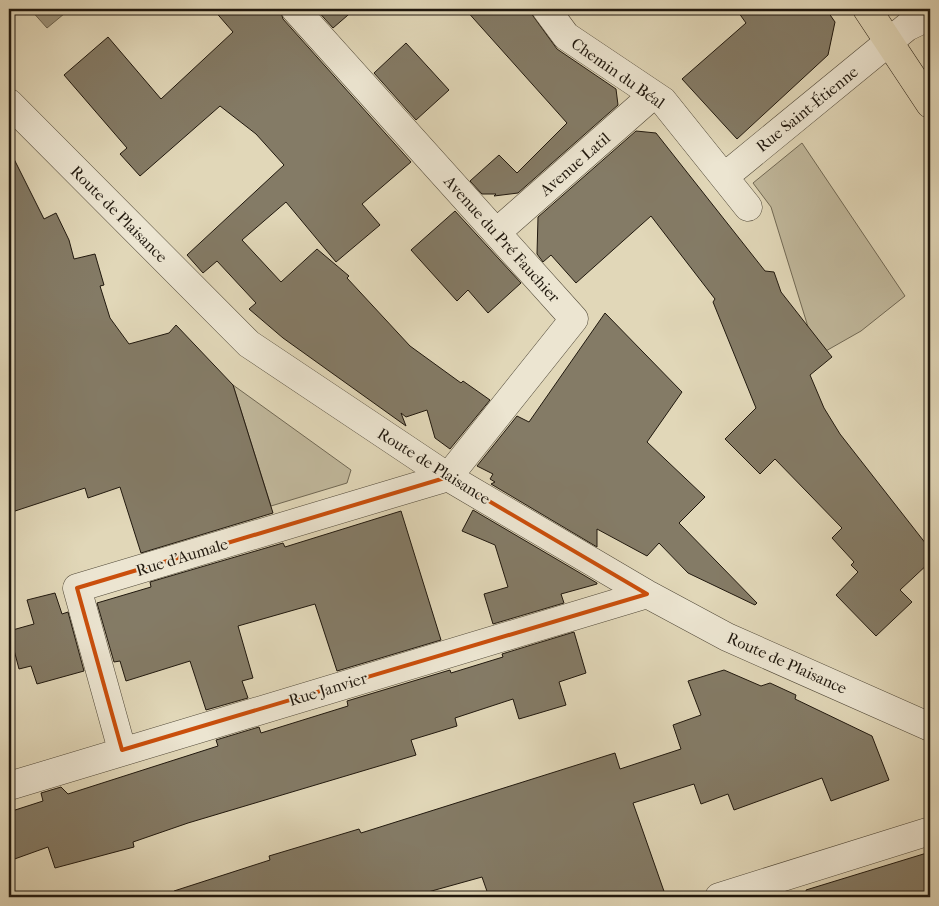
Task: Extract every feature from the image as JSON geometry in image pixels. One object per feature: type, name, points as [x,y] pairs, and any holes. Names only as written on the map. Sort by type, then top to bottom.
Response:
[{"type":"main road","points":[[867,9],[930,104]]},
{"type":"street","name":"Avenue du Pré Fauchier","points":[[295,9],[574,319],[448,477]]},
{"type":"street","name":"Chemin du Béal","points":[[546,9],[566,36],[663,101],[748,207]]},
{"type":"street","name":"Rue Saint-Étienne","points":[[724,177],[889,41],[907,27],[930,16]]},
{"type":"street","name":"Avenue Latil","points":[[497,232],[653,95]]},
{"type":"street","name":"Route de Plaisance","points":[[9,103],[248,344],[448,477],[647,594],[727,636],[930,727]]},
{"type":"street","name":"Rue d'Aumale","points":[[122,750],[77,588],[448,477]]},
{"type":"street","name":"Rue Janvier","points":[[9,786],[122,750],[647,594]]},
{"type":"street","points":[[719,897],[930,832]]},
{"type":"highlighted area","points":[[448,477],[647,594],[122,750],[77,588]]},
{"type":"shaded area","points":[[30,9],[70,9],[47,28]]},
{"type":"shaded area","points":[[802,143],[905,296],[861,331],[817,356],[771,207],[753,183]]},
{"type":"shaded area","points":[[233,385],[351,470],[347,483],[271,506]]},
{"type":"building","points":[[213,9],[280,9],[283,19],[411,162],[362,204],[380,225],[336,262],[286,202],[242,240],[281,282],[317,249],[349,276],[347,278],[410,346],[461,383],[463,381],[490,400],[450,449],[435,438],[427,410],[406,417],[401,413],[406,426],[283,338],[249,309],[256,303],[217,261],[203,273],[187,255],[284,165],[256,134],[220,106],[140,176],[120,154],[127,148],[64,75],[108,37],[161,99],[233,32]]},
{"type":"building","points":[[316,9],[355,9],[333,28]]},
{"type":"building","points":[[465,9],[528,9],[557,49],[616,89],[618,105],[518,193],[494,196],[496,194],[482,194],[470,181],[499,155],[517,173],[567,123]]},
{"type":"building","points":[[736,9],[826,9],[835,22],[828,55],[737,139],[682,79],[746,23]]},
{"type":"building","points":[[406,43],[449,90],[416,120],[374,73]]},
{"type":"building","points":[[636,131],[656,133],[765,271],[774,272],[781,292],[832,357],[810,375],[824,408],[840,434],[930,549],[930,562],[900,590],[912,602],[876,636],[836,595],[858,572],[851,565],[854,562],[832,538],[842,528],[775,459],[760,474],[725,439],[756,408],[713,302],[715,299],[651,216],[576,283],[551,255],[543,262],[537,254],[538,217]]},
{"type":"building","points":[[9,149],[44,219],[56,213],[69,240],[74,259],[95,254],[104,285],[100,286],[110,318],[129,344],[169,333],[176,325],[233,385],[273,513],[141,553],[120,487],[88,498],[85,488],[9,513]]},
{"type":"building","points":[[455,211],[521,283],[488,313],[468,290],[457,301],[411,250]]},
{"type":"building","points":[[605,313],[682,392],[647,442],[705,497],[679,523],[757,603],[755,605],[688,573],[659,543],[647,556],[597,529],[597,547],[491,484],[495,482],[490,479],[493,474],[477,466],[517,416],[529,422]]},
{"type":"building","points":[[473,510],[597,584],[561,594],[564,603],[493,624],[484,594],[508,587],[495,545],[462,531]]},
{"type":"building","points":[[401,511],[441,640],[337,671],[315,604],[238,626],[253,678],[242,681],[248,698],[206,710],[190,661],[126,681],[120,661],[114,662],[97,603],[151,587],[150,582],[283,543],[285,547]]},
{"type":"building","points":[[55,593],[62,614],[68,612],[84,671],[37,684],[31,666],[19,669],[9,631],[34,624],[27,600]]},
{"type":"building","points":[[574,632],[586,673],[559,682],[566,705],[519,719],[513,699],[455,718],[457,726],[411,740],[416,755],[188,823],[133,842],[134,847],[55,868],[48,847],[9,861],[9,812],[43,801],[41,793],[61,787],[68,794],[218,746],[216,740],[259,727],[261,733],[348,706],[347,701],[450,670],[451,673],[503,657],[502,654]]},
{"type":"building","points":[[724,670],[761,686],[770,683],[796,695],[795,699],[872,736],[889,780],[831,801],[822,778],[734,810],[728,794],[701,804],[694,784],[633,803],[666,897],[489,897],[482,877],[428,892],[430,897],[175,897],[174,891],[270,860],[269,856],[359,829],[361,833],[615,753],[620,769],[681,749],[673,725],[701,715],[688,681]]},
{"type":"building","points":[[930,852],[930,897],[807,897],[806,890]]}]
